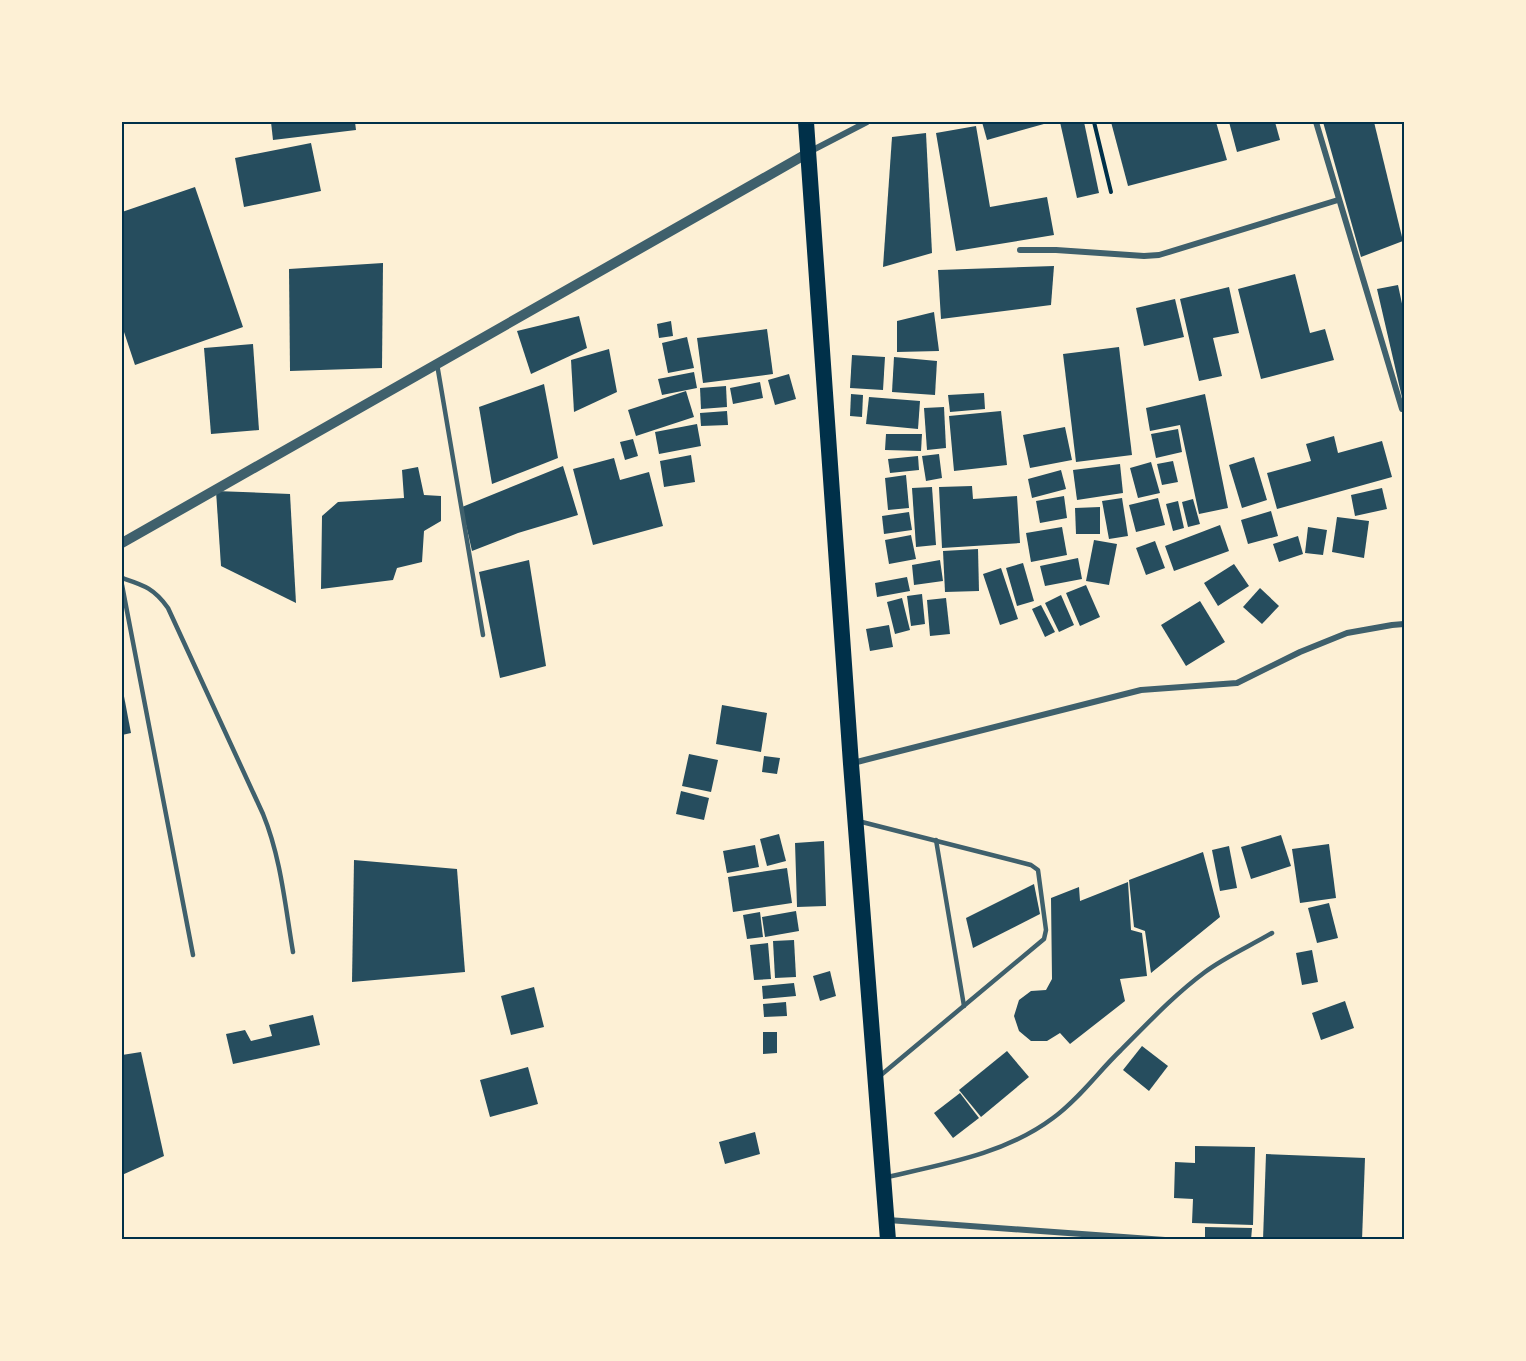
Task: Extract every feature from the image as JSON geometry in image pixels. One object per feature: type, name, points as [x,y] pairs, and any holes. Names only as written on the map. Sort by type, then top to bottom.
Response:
[{"type":"highway","points":[[806,122],[851,764],[888,1239]]},
{"type":"street","points":[[122,543],[172,512],[808,153],[867,122]]},
{"type":"street","points":[[1316,122],[1402,409]]},
{"type":"street","points":[[1020,250],[1159,255],[1338,200]]},
{"type":"street","points":[[851,764],[1141,690],[1237,682],[1347,633],[1404,624]]},
{"type":"street","points":[[887,1220],[1165,1239]]},
{"type":"lane","points":[[437,364],[483,635]]},
{"type":"lane","points":[[122,578],[152,590],[160,596],[168,608],[263,814],[279,864],[293,952]]},
{"type":"lane","points":[[122,585],[194,955]]},
{"type":"lane","points":[[856,820],[1021,862],[1038,870],[1046,930],[1044,939],[876,1079]]},
{"type":"lane","points":[[936,840],[964,1006]]},
{"type":"lane","points":[[885,1178],[973,1157],[1016,1139],[1053,1118],[1079,1095],[1116,1054],[1163,1008],[1205,972],[1272,933]]},
{"type":"path","points":[[1094,122],[1111,192]]},
{"type":"building","points":[[271,122],[355,122],[356,130],[273,140]]},
{"type":"building","points":[[982,122],[1051,122],[987,140]]},
{"type":"building","points":[[1060,122],[1084,122],[1099,193],[1077,198]]},
{"type":"building","points":[[1111,122],[1216,122],[1227,160],[1128,186]]},
{"type":"building","points":[[1229,122],[1275,122],[1280,140],[1237,152]]},
{"type":"building","points":[[1323,122],[1374,122],[1403,241],[1361,257]]},
{"type":"building","points":[[976,126],[990,207],[1047,197],[1054,235],[956,251],[936,133]]},
{"type":"building","points":[[926,133],[932,253],[883,267],[892,137]]},
{"type":"building","points":[[311,143],[321,191],[244,207],[235,158]]},
{"type":"building","points":[[195,187],[243,327],[135,365],[122,326],[122,212]]},
{"type":"building","points":[[383,263],[382,368],[290,371],[289,269]]},
{"type":"building","points":[[1054,266],[1051,305],[941,319],[938,270]]},
{"type":"building","points":[[1295,274],[1310,333],[1325,329],[1334,360],[1261,379],[1238,289]]},
{"type":"building","points":[[1398,285],[1404,313],[1404,406],[1377,289]]},
{"type":"building","points":[[1229,287],[1239,333],[1213,338],[1222,376],[1199,381],[1180,299]]},
{"type":"building","points":[[1175,299],[1184,337],[1144,346],[1136,308]]},
{"type":"building","points":[[934,312],[939,351],[897,352],[897,321]]},
{"type":"building","points":[[579,316],[587,348],[531,374],[517,331]]},
{"type":"building","points":[[671,321],[673,336],[659,338],[657,324]]},
{"type":"building","points":[[767,329],[773,374],[703,383],[697,338]]},
{"type":"building","points":[[687,337],[694,368],[668,373],[662,343]]},
{"type":"building","points":[[253,344],[259,430],[211,434],[204,348]]},
{"type":"building","points":[[1119,347],[1132,455],[1076,462],[1063,354]]},
{"type":"building","points":[[609,349],[617,392],[574,412],[571,360]]},
{"type":"building","points":[[852,355],[885,357],[883,390],[850,388]]},
{"type":"building","points":[[894,357],[937,361],[935,395],[892,392]]},
{"type":"building","points":[[694,372],[697,388],[662,395],[658,379]]},
{"type":"building","points":[[789,374],[796,399],[775,405],[768,380]]},
{"type":"building","points":[[760,382],[763,398],[733,404],[730,388]]},
{"type":"building","points":[[544,384],[558,458],[492,484],[479,407]]},
{"type":"building","points":[[726,386],[727,407],[701,409],[700,388]]},
{"type":"building","points":[[686,391],[694,417],[636,436],[628,410]]},
{"type":"building","points":[[984,393],[985,409],[950,412],[948,395]]},
{"type":"building","points":[[851,394],[863,395],[862,417],[850,416]]},
{"type":"building","points":[[1205,394],[1228,508],[1199,514],[1180,425],[1150,431],[1146,408]]},
{"type":"building","points":[[869,397],[920,401],[918,429],[866,424]]},
{"type":"building","points":[[944,407],[946,448],[927,450],[924,408]]},
{"type":"building","points":[[727,411],[728,425],[701,426],[700,413]]},
{"type":"building","points":[[1001,411],[1007,465],[954,471],[949,416]]},
{"type":"building","points":[[697,424],[701,446],[659,454],[655,432]]},
{"type":"building","points":[[1065,427],[1072,460],[1030,468],[1023,435]]},
{"type":"building","points":[[1178,429],[1182,452],[1156,458],[1151,434]]},
{"type":"building","points":[[886,434],[922,434],[921,451],[885,450]]},
{"type":"building","points":[[1334,436],[1338,453],[1382,441],[1392,477],[1277,509],[1267,473],[1311,461],[1306,444]]},
{"type":"building","points":[[633,439],[638,456],[625,460],[620,442]]},
{"type":"building","points":[[939,454],[942,478],[926,481],[922,456]]},
{"type":"building","points":[[691,455],[695,482],[664,487],[660,461]]},
{"type":"building","points":[[918,456],[919,470],[890,473],[888,459]]},
{"type":"building","points":[[1254,457],[1267,500],[1242,508],[1229,465]]},
{"type":"building","points":[[614,458],[620,480],[649,472],[663,526],[593,545],[573,469]]},
{"type":"building","points":[[1173,461],[1178,482],[1162,485],[1157,464]]},
{"type":"building","points":[[1151,462],[1160,493],[1138,498],[1130,468]]},
{"type":"building","points":[[1120,464],[1123,493],[1077,500],[1073,470]]},
{"type":"building","points":[[563,466],[578,515],[518,533],[472,551],[462,507]]},
{"type":"building","points":[[418,467],[424,495],[441,496],[441,521],[424,531],[422,562],[397,568],[393,580],[321,589],[322,516],[338,502],[404,498],[402,470]]},
{"type":"building","points":[[1061,470],[1066,489],[1032,498],[1028,479]]},
{"type":"building","points":[[906,475],[909,508],[888,510],[885,478]]},
{"type":"building","points":[[972,486],[973,499],[1017,496],[1020,543],[942,548],[939,487]]},
{"type":"building","points":[[932,487],[936,545],[916,547],[912,488]]},
{"type":"building","points":[[1382,488],[1387,509],[1355,516],[1351,495]]},
{"type":"building","points":[[216,491],[290,494],[296,603],[221,566]]},
{"type":"building","points":[[1064,496],[1067,518],[1040,523],[1036,501]]},
{"type":"building","points":[[1122,498],[1128,536],[1109,539],[1102,501]]},
{"type":"building","points":[[1158,498],[1165,525],[1136,532],[1129,505]]},
{"type":"building","points":[[1193,499],[1200,524],[1188,527],[1182,502]]},
{"type":"building","points":[[1178,501],[1184,528],[1173,531],[1166,504]]},
{"type":"building","points":[[1100,507],[1100,534],[1076,534],[1075,508]]},
{"type":"building","points":[[1271,511],[1278,536],[1248,544],[1241,520]]},
{"type":"building","points":[[909,512],[912,530],[884,534],[882,516]]},
{"type":"building","points":[[1337,517],[1369,521],[1364,558],[1332,552]]},
{"type":"building","points":[[1220,525],[1229,551],[1174,571],[1165,546]]},
{"type":"building","points":[[1062,527],[1067,555],[1031,562],[1026,533]]},
{"type":"building","points":[[1308,527],[1327,530],[1323,555],[1305,553]]},
{"type":"building","points":[[911,535],[916,559],[889,564],[885,540]]},
{"type":"building","points":[[1298,536],[1303,554],[1279,562],[1273,544]]},
{"type":"building","points":[[1094,540],[1117,544],[1109,585],[1086,581]]},
{"type":"building","points":[[1155,541],[1165,568],[1146,575],[1136,548]]},
{"type":"building","points":[[978,549],[979,591],[945,592],[943,551]]},
{"type":"building","points":[[1078,558],[1082,579],[1045,586],[1040,566]]},
{"type":"building","points":[[529,560],[546,666],[500,678],[479,572]]},
{"type":"building","points":[[940,560],[943,581],[914,585],[912,565]]},
{"type":"building","points":[[1023,563],[1034,601],[1017,606],[1006,568]]},
{"type":"building","points":[[1234,564],[1249,586],[1218,606],[1204,583]]},
{"type":"building","points":[[1001,568],[1018,619],[1000,625],[983,574]]},
{"type":"building","points":[[907,577],[910,591],[877,597],[875,583]]},
{"type":"building","points":[[1086,585],[1100,617],[1080,626],[1066,593]]},
{"type":"building","points":[[1260,588],[1279,606],[1262,624],[1243,607]]},
{"type":"building","points":[[922,594],[925,624],[911,626],[907,596]]},
{"type":"building","points":[[1061,595],[1074,625],[1059,632],[1045,603]]},
{"type":"building","points":[[902,598],[910,630],[895,634],[887,602]]},
{"type":"building","points":[[946,598],[950,634],[930,636],[927,600]]},
{"type":"building","points":[[1200,601],[1225,642],[1186,666],[1161,625]]},
{"type":"building","points":[[1041,605],[1055,632],[1045,637],[1032,609]]},
{"type":"building","points":[[889,625],[893,647],[870,651],[866,629]]},
{"type":"building","points":[[122,692],[131,733],[122,735]]},
{"type":"building","points":[[722,705],[767,713],[761,752],[716,744]]},
{"type":"building","points":[[689,754],[718,760],[711,792],[682,786]]},
{"type":"building","points":[[764,756],[780,758],[777,774],[762,772]]},
{"type":"building","points":[[681,791],[709,798],[704,820],[676,814]]},
{"type":"building","points":[[779,834],[786,861],[767,866],[760,839]]},
{"type":"building","points":[[1281,835],[1291,866],[1251,879],[1241,847]]},
{"type":"building","points":[[824,841],[826,906],[797,907],[795,843]]},
{"type":"building","points":[[1329,844],[1336,898],[1300,903],[1292,849]]},
{"type":"building","points":[[755,845],[759,867],[727,873],[723,851]]},
{"type":"building","points":[[1229,846],[1237,888],[1220,891],[1212,850]]},
{"type":"building","points":[[1203,852],[1220,917],[1151,973],[1145,931],[1134,927],[1129,880]]},
{"type":"building","points":[[354,860],[457,869],[465,972],[352,982]]},
{"type":"building","points":[[787,868],[792,903],[733,912],[728,877]]},
{"type":"building","points":[[1128,882],[1131,930],[1142,933],[1147,976],[1120,979],[1125,1001],[1070,1044],[1060,1033],[1047,1041],[1031,1041],[1019,1031],[1014,1016],[1019,1000],[1031,991],[1046,990],[1052,979],[1051,898],[1079,887],[1080,901]]},
{"type":"building","points":[[1034,884],[1040,914],[973,948],[966,918]]},
{"type":"building","points":[[1329,903],[1338,938],[1317,943],[1308,908]]},
{"type":"building","points":[[796,911],[799,931],[765,937],[762,917]]},
{"type":"building","points":[[760,912],[763,937],[747,939],[743,915]]},
{"type":"building","points":[[794,940],[796,977],[775,978],[773,941]]},
{"type":"building","points":[[768,943],[771,979],[754,980],[750,945]]},
{"type":"building","points":[[1312,950],[1318,982],[1302,985],[1296,953]]},
{"type":"building","points":[[830,971],[836,996],[820,1001],[813,976]]},
{"type":"building","points":[[794,983],[796,996],[763,999],[762,986]]},
{"type":"building","points":[[534,987],[544,1027],[511,1035],[501,996]]},
{"type":"building","points":[[1345,1001],[1354,1028],[1321,1040],[1312,1013]]},
{"type":"building","points":[[786,1002],[787,1016],[764,1017],[763,1004]]},
{"type":"building","points":[[313,1015],[320,1045],[233,1064],[226,1034],[245,1030],[251,1041],[272,1036],[269,1025]]},
{"type":"building","points":[[763,1032],[777,1032],[777,1053],[763,1054]]},
{"type":"building","points":[[1142,1046],[1168,1066],[1149,1091],[1123,1070]]},
{"type":"building","points":[[1007,1051],[1029,1077],[981,1117],[959,1090]]},
{"type":"building","points":[[141,1052],[164,1156],[122,1175],[122,1055]]},
{"type":"building","points":[[528,1067],[538,1104],[490,1117],[480,1080]]},
{"type":"building","points":[[960,1093],[979,1118],[953,1138],[934,1113]]},
{"type":"building","points":[[755,1132],[760,1154],[725,1164],[719,1142]]},
{"type":"building","points":[[1195,1146],[1255,1147],[1253,1225],[1192,1223],[1193,1199],[1174,1198],[1175,1162],[1195,1163]]},
{"type":"building","points":[[1266,1154],[1365,1158],[1362,1240],[1263,1240]]},
{"type":"building","points":[[1205,1227],[1252,1228],[1251,1240],[1205,1240]]}]
